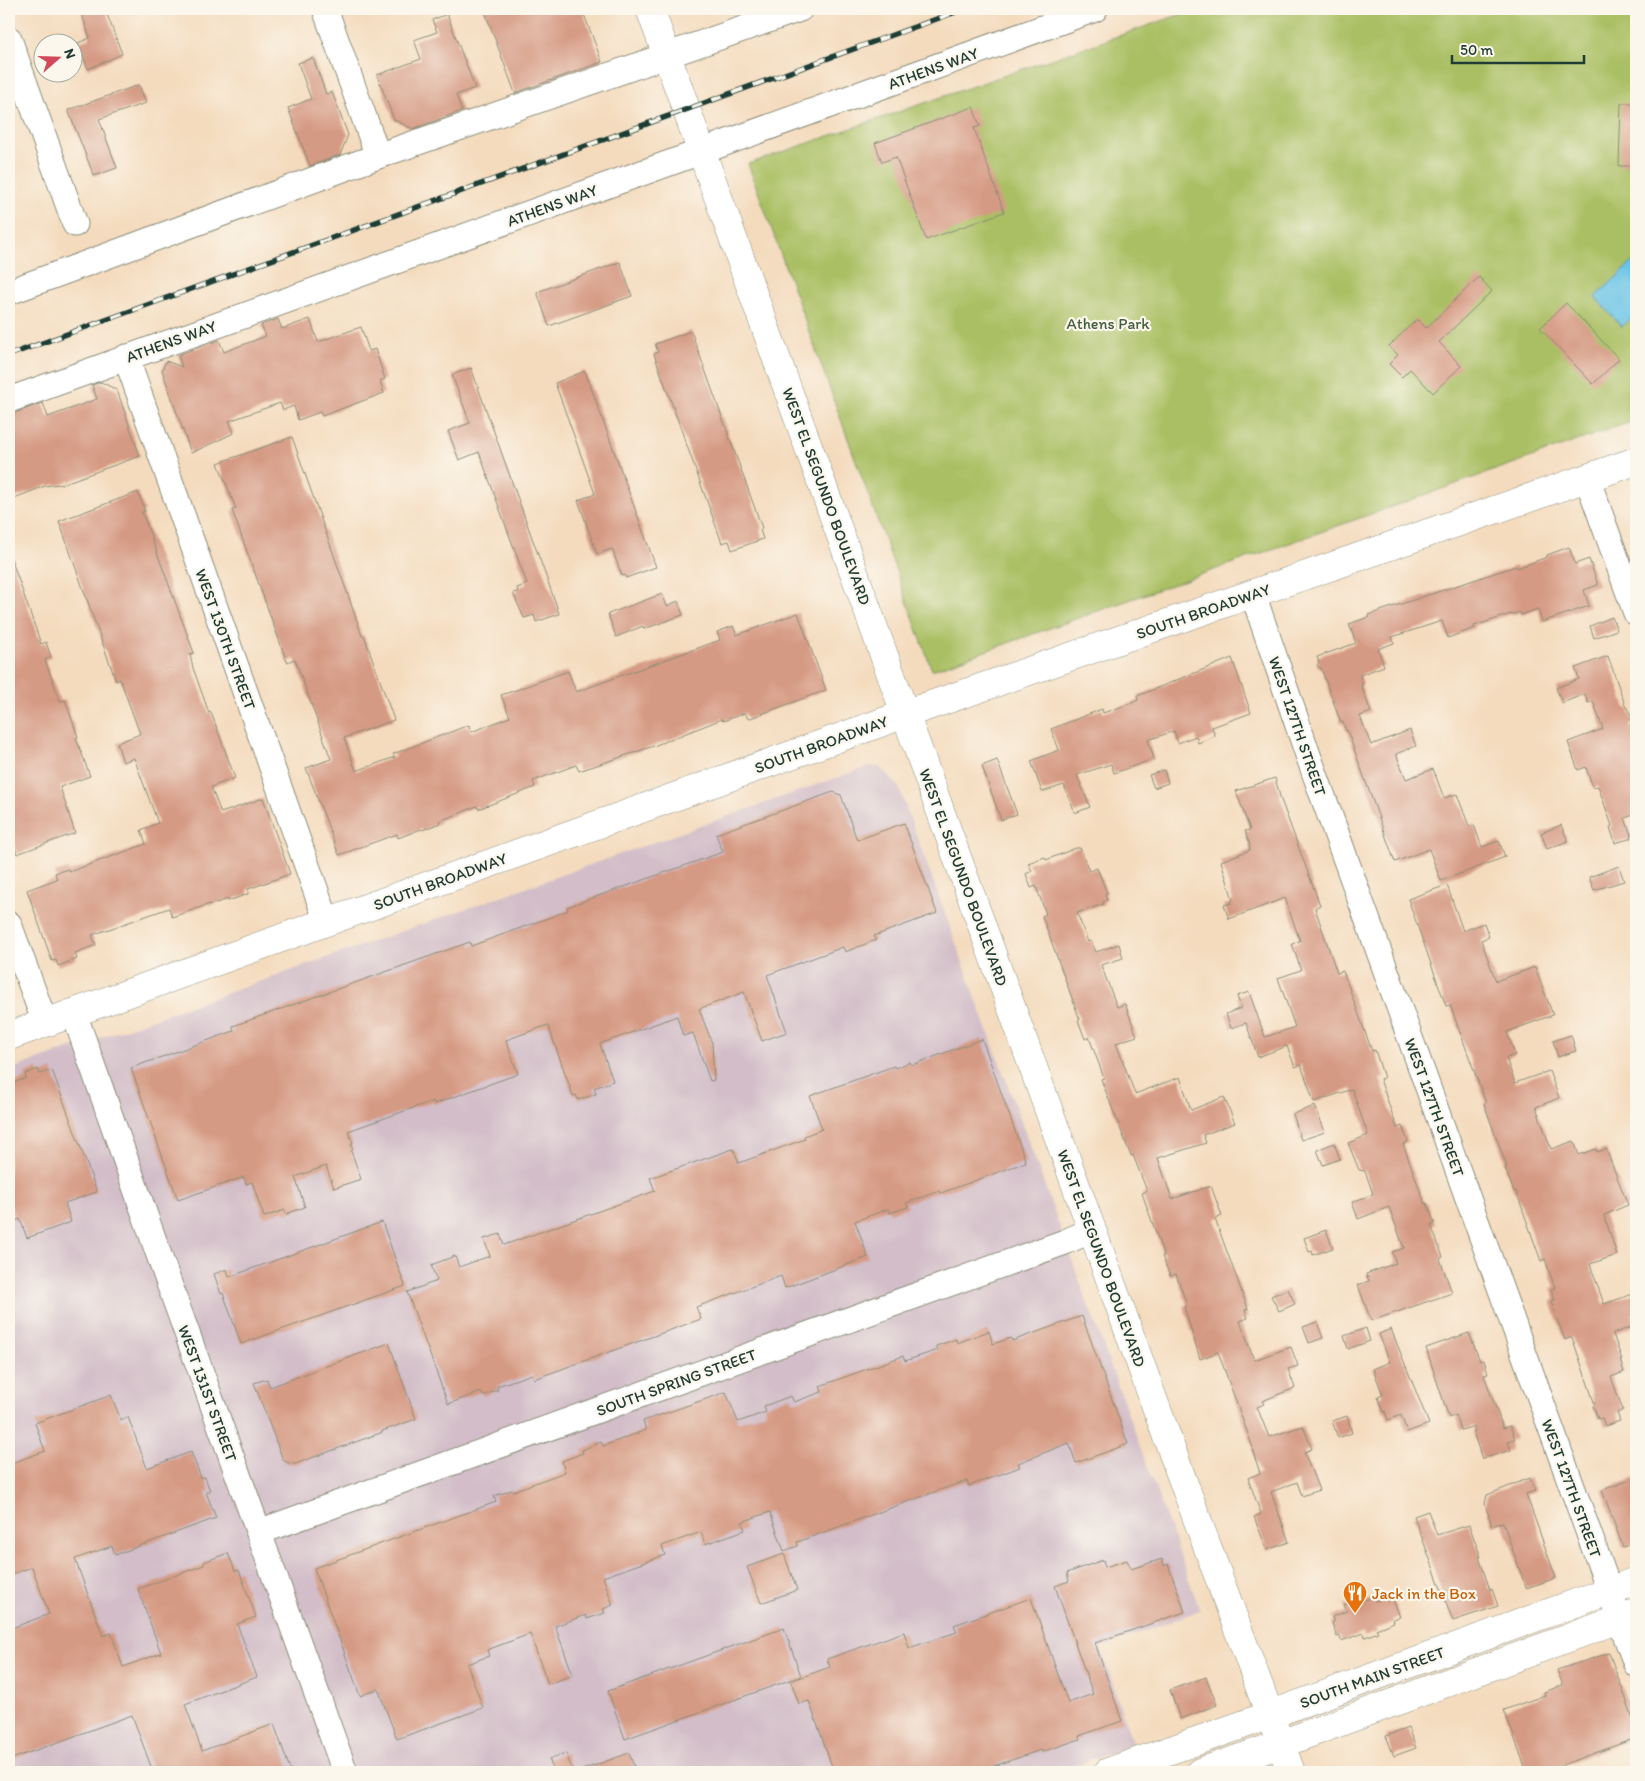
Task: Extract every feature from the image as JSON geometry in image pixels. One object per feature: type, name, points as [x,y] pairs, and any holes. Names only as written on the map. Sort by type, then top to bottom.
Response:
[{"type":"main road","name":"WEST EL SEGUNDO BOULEVARD","points":[[650,9],[1092,1230],[1291,1772]]},
{"type":"main road","name":"SOUTH BROADWAY","points":[[9,1036],[905,714],[1636,460]]},
{"type":"main road","name":"SOUTH MAIN STREET","points":[[1108,1772],[1636,1581]]},
{"type":"main road","name":"SOUTH MAIN STREET","points":[[1200,1772],[1628,1616]]},
{"type":"street","points":[[324,9],[378,156]]},
{"type":"street","points":[[9,292],[378,156],[800,9]]},
{"type":"street","name":"ATHENS WAY","points":[[9,400],[703,152],[1095,9]]},
{"type":"street","points":[[9,39],[75,224]]},
{"type":"street","name":"WEST 130TH STREET","points":[[126,357],[327,922]]},
{"type":"street","points":[[1587,478],[1636,613]]},
{"type":"street","name":"WEST 127TH STREET","points":[[1253,594],[1308,755],[1610,1591],[1628,1616],[1636,1664]]},
{"type":"street","points":[[9,924],[45,1023]]},
{"type":"street","name":"WEST 131ST STREET","points":[[74,1013],[345,1772]]},
{"type":"street","name":"SOUTH SPRING STREET","points":[[258,1532],[1064,1242],[1092,1230]]},
{"type":"shaded area","points":[[870,766],[879,767],[888,774],[899,788],[1200,1610],[1101,1648],[1133,1745],[1056,1772],[9,1772],[9,1070]]},
{"type":"green space","name":"Athens Park","points":[[1196,9],[1636,9],[1636,420],[932,670],[748,164]]},
{"type":"water","points":[[1636,259],[1636,314],[1622,327],[1595,297]]},
{"type":"building","points":[[80,9],[105,9],[122,54],[88,69],[82,53],[82,41],[90,38]]},
{"type":"building","points":[[484,9],[582,9],[602,62],[515,93]]},
{"type":"building","points":[[447,14],[475,88],[456,95],[462,111],[413,129],[394,120],[377,75],[421,59],[414,40],[437,32],[432,20]]},
{"type":"building","points":[[313,58],[326,94],[332,92],[348,135],[340,155],[310,166],[288,108],[311,99],[298,63]]},
{"type":"building","points":[[139,85],[146,103],[99,119],[117,168],[94,176],[68,110]]},
{"type":"building","points":[[1621,103],[1636,103],[1636,166],[1619,166]]},
{"type":"building","points":[[973,107],[980,126],[974,128],[1004,212],[926,240],[896,157],[882,162],[875,143]]},
{"type":"building","points":[[620,262],[632,296],[549,326],[537,292]]},
{"type":"building","points":[[1479,277],[1492,291],[1439,342],[1461,366],[1433,393],[1410,369],[1402,377],[1389,364],[1398,355],[1389,346],[1417,319],[1426,328]]},
{"type":"building","points":[[1566,303],[1619,359],[1593,384],[1540,328]]},
{"type":"building","points":[[278,319],[282,329],[310,319],[318,342],[361,327],[369,351],[375,349],[385,379],[380,381],[384,393],[322,416],[320,412],[298,420],[294,406],[283,410],[280,403],[229,421],[234,433],[191,453],[162,370],[166,361],[182,367],[178,355],[219,340],[224,352],[266,336],[261,325]]},
{"type":"building","points":[[691,331],[762,528],[760,530],[763,539],[732,550],[729,541],[722,543],[654,354],[658,352],[655,344]]},
{"type":"building","points":[[471,368],[559,614],[536,622],[534,615],[524,618],[513,593],[518,592],[517,588],[527,584],[479,452],[459,460],[448,431],[470,423],[452,375]]},
{"type":"building","points":[[585,371],[656,567],[626,578],[625,575],[622,576],[612,549],[597,554],[578,500],[595,494],[555,383]]},
{"type":"building","points":[[101,382],[117,390],[140,456],[59,485],[45,486],[9,500],[9,415],[43,403],[48,417],[97,399],[92,385]]},
{"type":"building","points":[[292,437],[362,636],[364,635],[394,720],[344,738],[356,771],[395,757],[393,754],[469,725],[471,732],[510,717],[501,695],[568,671],[576,692],[720,640],[717,632],[733,626],[737,635],[798,613],[826,690],[748,719],[745,713],[723,721],[722,719],[651,747],[579,771],[576,765],[533,781],[535,787],[497,802],[478,809],[477,806],[422,830],[398,838],[397,834],[339,855],[306,768],[331,759],[295,659],[287,662],[232,510],[236,509],[218,463]]},
{"type":"building","points":[[138,492],[145,511],[142,512],[194,653],[190,654],[193,668],[235,778],[211,787],[221,813],[263,798],[290,874],[248,889],[248,894],[228,901],[228,899],[210,904],[172,917],[169,908],[92,935],[96,945],[75,953],[77,959],[58,966],[56,960],[52,961],[27,890],[57,879],[55,873],[68,869],[69,872],[146,844],[141,830],[158,823],[134,758],[123,762],[117,743],[140,734],[120,679],[116,681],[59,521]]},
{"type":"building","points":[[1569,547],[1575,564],[1589,559],[1598,585],[1584,590],[1589,606],[1542,622],[1538,609],[1521,615],[1520,612],[1511,614],[1474,626],[1475,628],[1448,638],[1442,621],[1392,637],[1394,643],[1378,649],[1384,666],[1360,675],[1363,684],[1361,685],[1371,712],[1360,716],[1371,745],[1410,730],[1416,746],[1396,754],[1406,779],[1433,769],[1444,798],[1457,794],[1469,826],[1474,825],[1482,847],[1499,841],[1505,857],[1441,881],[1429,849],[1395,862],[1347,730],[1343,722],[1341,723],[1321,668],[1317,666],[1319,662],[1317,657],[1356,643],[1349,624],[1369,617],[1368,615],[1516,566],[1517,568]]},
{"type":"building","points":[[11,558],[41,644],[46,642],[51,657],[45,660],[60,701],[65,700],[90,776],[60,787],[75,833],[17,854],[9,831],[9,559]]},
{"type":"building","points":[[662,594],[667,606],[678,601],[683,615],[644,629],[643,626],[616,637],[608,614]]},
{"type":"building","points":[[1612,617],[1617,630],[1594,638],[1590,626]]},
{"type":"building","points":[[1608,656],[1626,708],[1628,708],[1634,723],[1630,725],[1636,742],[1636,814],[1625,818],[1632,838],[1615,843],[1610,827],[1612,826],[1598,786],[1593,788],[1586,767],[1578,770],[1568,742],[1603,729],[1593,701],[1588,703],[1585,694],[1562,703],[1556,688],[1579,679],[1575,668]]},
{"type":"building","points":[[1232,658],[1251,713],[1212,727],[1215,736],[1198,743],[1196,736],[1178,743],[1174,731],[1148,740],[1154,759],[1114,773],[1111,764],[1077,775],[1090,807],[1075,813],[1064,785],[1042,792],[1031,761],[1059,750],[1051,729],[1102,709],[1103,713],[1134,702],[1138,700],[1137,696]]},
{"type":"building","points":[[997,760],[1017,814],[1001,820],[982,766]]},
{"type":"building","points":[[1164,770],[1168,783],[1154,788],[1149,775]]},
{"type":"building","points":[[1275,778],[1281,800],[1320,905],[1315,908],[1337,973],[1343,971],[1372,1051],[1375,1050],[1384,1078],[1380,1079],[1397,1128],[1402,1126],[1408,1142],[1403,1144],[1425,1204],[1427,1203],[1435,1224],[1431,1225],[1443,1257],[1440,1259],[1452,1293],[1371,1321],[1358,1285],[1369,1281],[1366,1274],[1396,1263],[1392,1252],[1404,1248],[1389,1207],[1358,1219],[1352,1202],[1373,1194],[1365,1171],[1359,1170],[1348,1143],[1368,1135],[1352,1089],[1314,1102],[1301,1065],[1295,1067],[1287,1046],[1258,1057],[1246,1023],[1231,1028],[1226,1014],[1241,1008],[1237,996],[1249,992],[1265,1037],[1295,1027],[1278,978],[1301,970],[1292,944],[1300,941],[1285,898],[1229,919],[1224,905],[1232,903],[1231,901],[1233,900],[1221,861],[1250,850],[1245,831],[1250,830],[1236,791]]},
{"type":"building","points":[[833,792],[841,795],[857,840],[904,823],[937,913],[874,936],[876,940],[845,952],[843,947],[767,975],[787,1032],[762,1041],[744,992],[699,1009],[712,1043],[714,1080],[710,1081],[693,1033],[683,1036],[677,1016],[600,1044],[613,1081],[594,1088],[596,1094],[578,1100],[576,1095],[573,1096],[548,1025],[506,1040],[518,1074],[434,1104],[433,1101],[348,1131],[353,1143],[351,1144],[353,1150],[351,1151],[361,1179],[334,1188],[326,1166],[295,1177],[305,1207],[286,1214],[285,1210],[264,1217],[252,1182],[246,1184],[244,1177],[178,1200],[131,1068],[234,1031],[233,1026],[470,942],[471,946],[556,915],[568,910],[567,907],[723,852],[716,834]]},
{"type":"building","points":[[1561,825],[1568,841],[1547,849],[1541,833]]},
{"type":"building","points":[[1080,848],[1089,871],[1097,868],[1107,893],[1105,894],[1107,900],[1103,902],[1104,904],[1077,913],[1088,942],[1091,941],[1096,952],[1119,944],[1123,958],[1101,965],[1117,1007],[1125,1004],[1137,1036],[1116,1043],[1135,1094],[1180,1077],[1191,1110],[1224,1097],[1235,1123],[1203,1135],[1206,1143],[1158,1158],[1172,1199],[1211,1186],[1222,1216],[1215,1219],[1248,1309],[1245,1310],[1248,1318],[1240,1321],[1254,1360],[1291,1347],[1298,1366],[1288,1369],[1295,1388],[1262,1401],[1264,1404],[1257,1407],[1269,1437],[1303,1426],[1312,1449],[1304,1452],[1319,1490],[1302,1496],[1297,1482],[1271,1492],[1289,1542],[1267,1550],[1254,1517],[1261,1514],[1248,1478],[1260,1473],[1253,1448],[1218,1352],[1200,1359],[1184,1306],[1187,1305],[1176,1274],[1170,1276],[1142,1193],[1147,1191],[1133,1155],[1131,1156],[1101,1079],[1104,1078],[1089,1037],[1085,1039],[1078,1020],[1080,1020],[1042,916],[1046,914],[1036,886],[1031,888],[1026,874],[1032,871],[1028,863],[1045,857],[1046,860]]},
{"type":"building","points":[[1619,866],[1624,881],[1594,890],[1589,877]]},
{"type":"building","points":[[1447,885],[1463,931],[1484,923],[1489,937],[1481,940],[1496,981],[1535,967],[1553,1015],[1507,1032],[1515,1055],[1506,1058],[1515,1083],[1549,1071],[1559,1098],[1536,1107],[1551,1149],[1574,1141],[1579,1155],[1596,1149],[1597,1152],[1606,1149],[1628,1205],[1604,1215],[1617,1255],[1590,1264],[1604,1304],[1636,1293],[1636,1313],[1632,1315],[1636,1325],[1613,1334],[1624,1372],[1611,1377],[1623,1410],[1617,1413],[1620,1421],[1605,1426],[1602,1418],[1598,1419],[1593,1406],[1595,1405],[1572,1337],[1565,1340],[1556,1316],[1551,1301],[1555,1300],[1551,1289],[1555,1288],[1545,1259],[1541,1261],[1516,1191],[1514,1192],[1484,1104],[1486,1103],[1450,1005],[1446,1006],[1408,899]]},
{"type":"building","points":[[1571,1035],[1576,1051],[1558,1057],[1553,1041]]},
{"type":"building","points":[[982,1039],[1026,1162],[941,1193],[940,1191],[906,1203],[908,1207],[890,1213],[888,1209],[855,1221],[868,1257],[785,1288],[781,1276],[696,1307],[701,1319],[534,1379],[532,1374],[497,1386],[498,1390],[483,1396],[481,1392],[448,1404],[407,1292],[437,1281],[431,1265],[455,1256],[459,1267],[490,1256],[484,1239],[500,1234],[504,1245],[655,1191],[650,1178],[733,1149],[739,1163],[805,1139],[804,1136],[822,1129],[810,1096],[894,1066],[895,1068],[910,1062],[912,1065]]},
{"type":"building","points":[[38,1069],[40,1074],[52,1070],[97,1192],[65,1203],[71,1222],[27,1238],[20,1219],[16,1221],[9,1200],[9,1085],[26,1078],[25,1074]]},
{"type":"building","points":[[1315,1106],[1325,1132],[1301,1140],[1293,1114]]},
{"type":"building","points":[[1334,1143],[1340,1159],[1323,1165],[1317,1150]]},
{"type":"building","points":[[382,1222],[405,1286],[241,1344],[223,1293],[221,1294],[214,1274],[227,1269],[229,1277]]},
{"type":"building","points":[[1326,1230],[1333,1248],[1313,1255],[1312,1251],[1309,1252],[1304,1238]]},
{"type":"building","points":[[1288,1289],[1295,1304],[1279,1311],[1271,1296]]},
{"type":"building","points":[[1082,1316],[1128,1444],[1076,1463],[1069,1443],[1018,1463],[1020,1467],[969,1486],[967,1481],[951,1486],[797,1542],[798,1546],[784,1551],[770,1512],[742,1522],[745,1530],[705,1544],[701,1532],[662,1546],[665,1555],[603,1577],[613,1605],[603,1609],[605,1613],[587,1619],[586,1615],[555,1626],[573,1675],[548,1684],[530,1634],[487,1650],[489,1656],[467,1664],[483,1708],[397,1739],[378,1689],[360,1696],[314,1568],[496,1502],[494,1496],[565,1472],[562,1461],[583,1453],[582,1450],[601,1442],[603,1446],[646,1430],[643,1421],[726,1392],[738,1422],[766,1412],[764,1406],[791,1396],[794,1402],[822,1392],[820,1386],[903,1356],[905,1361],[938,1350],[936,1346],[956,1339],[957,1343],[989,1331],[993,1344],[1011,1338],[1012,1341]]},
{"type":"building","points":[[1317,1322],[1323,1338],[1309,1343],[1303,1327]]},
{"type":"building","points":[[1366,1328],[1370,1341],[1348,1349],[1344,1336]]},
{"type":"building","points":[[1391,1329],[1429,1424],[1407,1432],[1401,1415],[1388,1420],[1378,1397],[1383,1395],[1373,1369],[1390,1362],[1379,1334]]},
{"type":"building","points":[[1469,1333],[1480,1361],[1484,1360],[1488,1374],[1484,1375],[1503,1428],[1510,1426],[1515,1439],[1508,1441],[1511,1450],[1482,1459],[1473,1432],[1475,1426],[1461,1430],[1456,1415],[1449,1418],[1426,1348]]},
{"type":"building","points":[[389,1343],[416,1419],[295,1464],[283,1460],[254,1383],[267,1379],[270,1387]]},
{"type":"building","points":[[111,1395],[121,1420],[128,1417],[147,1468],[191,1452],[201,1478],[205,1477],[210,1491],[206,1492],[216,1518],[115,1555],[112,1546],[75,1559],[103,1636],[111,1633],[123,1667],[161,1653],[138,1589],[204,1565],[204,1562],[228,1553],[235,1571],[239,1570],[256,1617],[237,1624],[257,1677],[185,1704],[202,1751],[274,1724],[291,1772],[153,1772],[132,1715],[9,1760],[9,1629],[49,1614],[32,1567],[9,1575],[9,1464],[45,1451],[35,1423]]},
{"type":"building","points":[[1347,1416],[1352,1433],[1338,1438],[1332,1421]]},
{"type":"building","points":[[1530,1478],[1535,1491],[1526,1494],[1556,1578],[1526,1588],[1503,1522],[1492,1526],[1485,1504],[1487,1495]]},
{"type":"building","points":[[1636,1478],[1636,1542],[1623,1547],[1602,1490]]},
{"type":"building","points":[[1428,1511],[1437,1535],[1469,1525],[1481,1557],[1479,1557],[1490,1590],[1492,1589],[1498,1606],[1453,1621],[1414,1516]]},
{"type":"building","points":[[784,1554],[797,1590],[761,1603],[747,1567]]},
{"type":"building","points":[[1162,1559],[1164,1566],[1168,1564],[1185,1612],[1095,1643],[1122,1721],[1079,1736],[1080,1739],[976,1772],[834,1772],[809,1701],[799,1704],[791,1681],[830,1667],[827,1659],[904,1632],[909,1648],[957,1632],[954,1625],[1031,1598],[1068,1703],[1093,1694],[1055,1586],[1069,1581],[1067,1573],[1103,1560],[1105,1567],[1127,1560],[1131,1569]]},
{"type":"building","points":[[1373,1597],[1375,1601],[1385,1598],[1386,1601],[1393,1599],[1400,1617],[1393,1619],[1394,1622],[1376,1629],[1378,1632],[1365,1637],[1364,1633],[1341,1641],[1340,1636],[1337,1637],[1332,1617],[1347,1611],[1344,1605],[1359,1599],[1360,1602]]},
{"type":"building","points":[[784,1628],[801,1676],[625,1739],[608,1691]]},
{"type":"building","points":[[1609,1653],[1636,1726],[1636,1738],[1543,1772],[1527,1772],[1504,1710],[1545,1695],[1544,1692],[1563,1685],[1557,1670]]},
{"type":"building","points":[[1206,1677],[1217,1705],[1180,1719],[1170,1690]]},
{"type":"building","points":[[1408,1728],[1416,1748],[1394,1756],[1386,1736]]},
{"type":"building","points":[[566,1753],[573,1772],[554,1772],[549,1759]]},
{"type":"building","points":[[629,1753],[636,1772],[582,1772],[582,1770]]},
{"type":"railway","points":[[9,355],[964,9]]},
{"type":"place","name":"Jack in the Box","points":[[1355,1614]]}]
